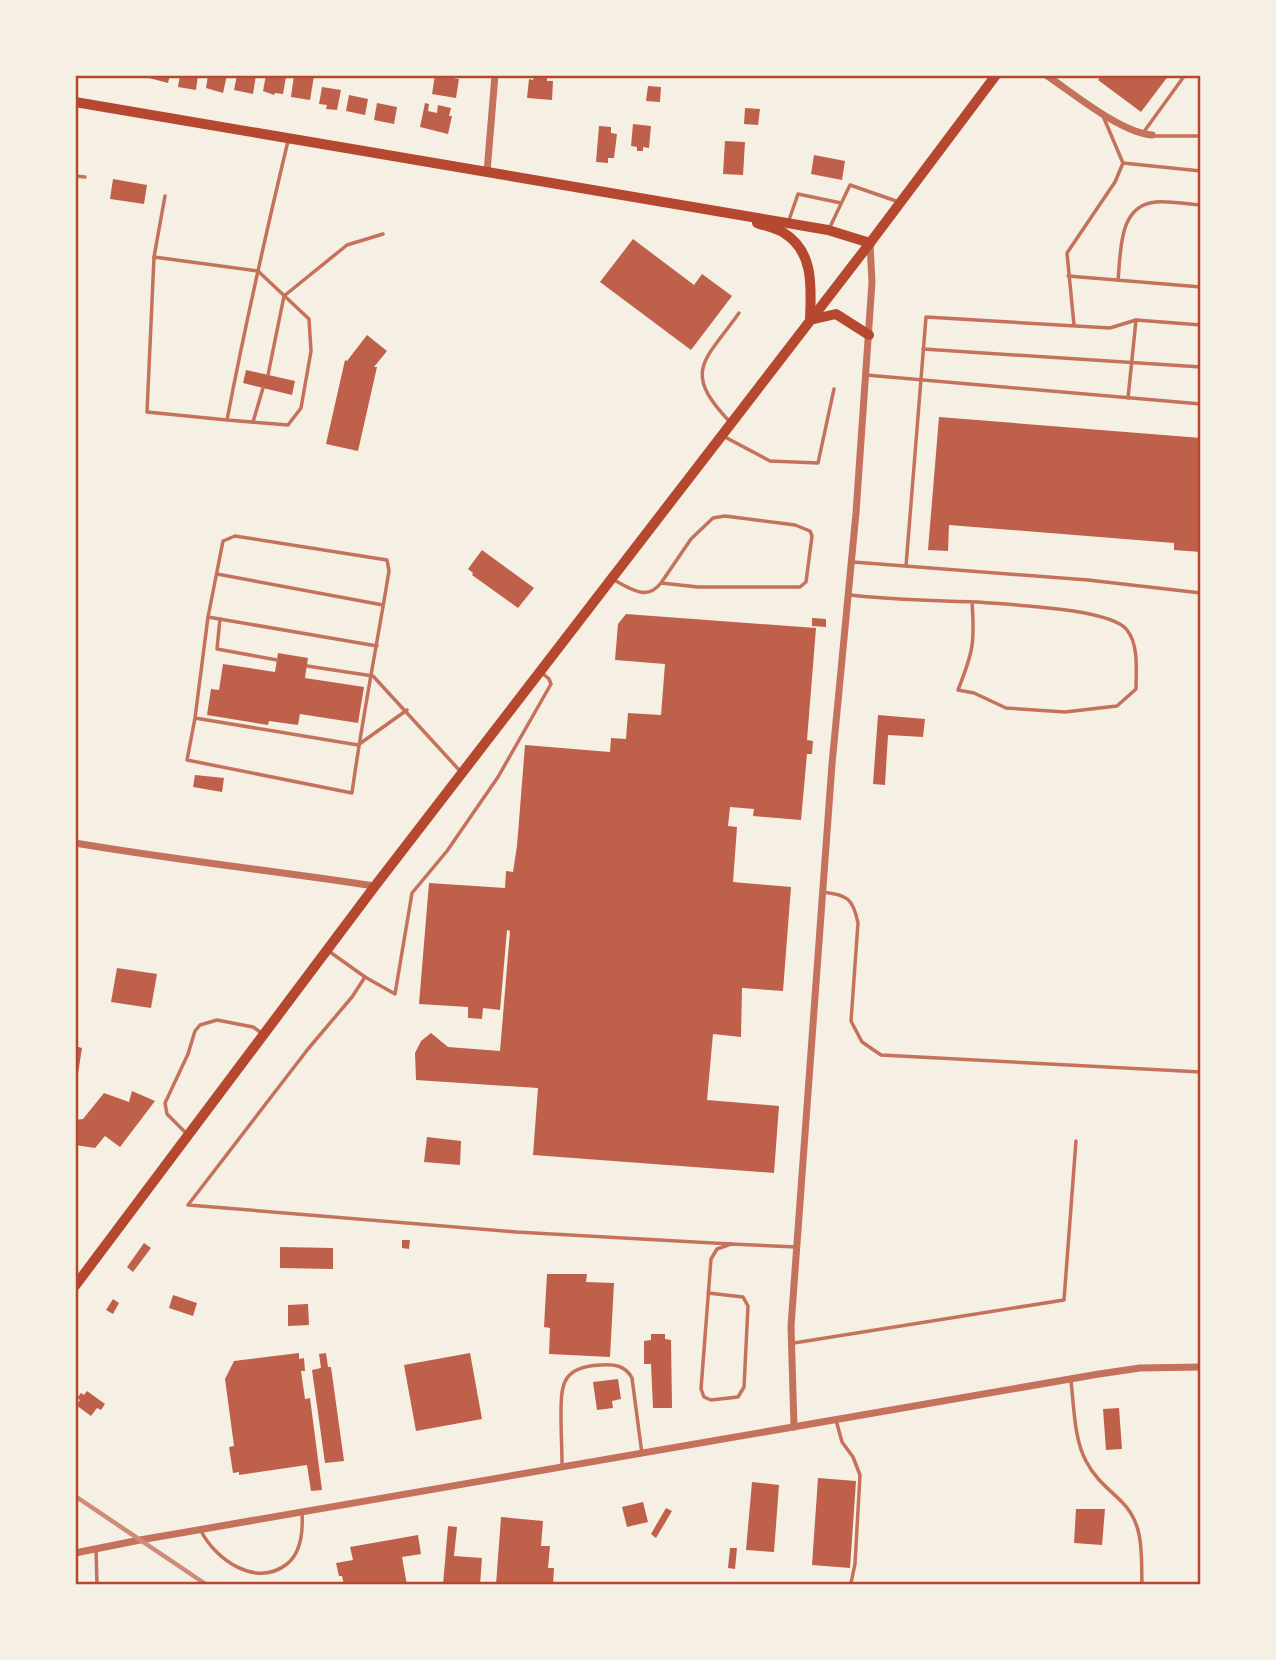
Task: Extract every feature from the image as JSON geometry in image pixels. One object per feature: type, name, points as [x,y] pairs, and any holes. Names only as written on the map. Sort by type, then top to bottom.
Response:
[{"type":"main road","points":[[75,1286],[375,886],[901,203],[996,75]]},
{"type":"main road","points":[[75,102],[828,230],[870,243]]},
{"type":"main road","points":[[728,213],[785,233],[802,250],[811,271],[810,320]]},
{"type":"main road","points":[[810,320],[836,314],[869,335]]},
{"type":"street","points":[[487,172],[495,75]]},
{"type":"street","points":[[1046,75],[1058,79],[1103,114],[1142,134],[1152,135]]},
{"type":"street","points":[[794,1427],[792,1344],[797,1247],[873,282],[870,243]]},
{"type":"street","points":[[75,843],[163,858],[259,868],[375,886]]},
{"type":"street","points":[[75,1553],[200,1529],[1070,1379],[1140,1368],[1201,1367]]},
{"type":"lane","points":[[1142,134],[1185,75]]},
{"type":"lane","points":[[1074,326],[1066,253],[1115,182],[1123,163],[1103,114]]},
{"type":"lane","points":[[1152,135],[1201,136]]},
{"type":"lane","points":[[227,420],[289,139]]},
{"type":"lane","points":[[1123,163],[1201,171]]},
{"type":"lane","points":[[75,176],[85,177]]},
{"type":"lane","points":[[828,230],[850,185],[901,203]]},
{"type":"lane","points":[[788,223],[798,194],[841,203]]},
{"type":"lane","points":[[154,257],[258,271],[309,319],[311,351],[301,408],[288,425],[147,412],[154,257],[164,196]]},
{"type":"lane","points":[[1118,280],[1123,231],[1131,216],[1142,205],[1156,202],[1201,205]]},
{"type":"lane","points":[[268,375],[284,296],[347,245],[383,234]]},
{"type":"lane","points":[[1068,276],[1201,287]]},
{"type":"lane","points":[[731,423],[704,390],[701,374],[704,363],[739,313]]},
{"type":"lane","points":[[906,566],[926,317],[1110,328],[1136,320],[1201,326]]},
{"type":"lane","points":[[1128,398],[1136,320]]},
{"type":"lane","points":[[923,349],[1201,368]]},
{"type":"lane","points":[[866,375],[1201,404]]},
{"type":"lane","points":[[253,422],[263,388]]},
{"type":"lane","points":[[721,435],[770,461],[818,463],[834,389]]},
{"type":"lane","points":[[610,578],[640,592],[655,591],[691,539],[713,518],[725,516],[795,525],[810,531],[812,536],[806,582],[800,587],[698,587],[662,583]]},
{"type":"lane","points":[[235,536],[387,560],[383,605],[352,793],[187,761],[208,617],[223,541],[235,536]]},
{"type":"lane","points":[[851,562],[1088,580],[1201,593]]},
{"type":"lane","points":[[217,574],[383,605]]},
{"type":"lane","points":[[848,595],[917,602],[972,602],[1079,612],[1121,624],[1132,639],[1136,689],[1117,706],[1065,712],[1006,708],[974,693],[958,690],[973,652],[975,635],[972,602]]},
{"type":"lane","points":[[208,617],[377,646]]},
{"type":"lane","points":[[220,619],[217,649],[277,660]]},
{"type":"lane","points":[[307,666],[373,676],[462,773]]},
{"type":"lane","points":[[328,950],[365,977],[395,994],[412,893],[447,850],[511,754],[551,684],[540,671]]},
{"type":"lane","points":[[195,718],[358,745],[407,710]]},
{"type":"lane","points":[[823,892],[840,894],[849,899],[855,910],[858,923],[852,1021],[862,1042],[881,1055],[1201,1072]]},
{"type":"lane","points":[[365,977],[352,998],[308,1049],[188,1205],[516,1232],[797,1247]]},
{"type":"lane","points":[[188,1136],[167,1114],[165,1103],[200,1025],[227,1020],[253,1027],[264,1035]]},
{"type":"lane","points":[[792,1344],[1064,1300],[1076,1141]]},
{"type":"lane","points":[[708,1293],[743,1297],[748,1306],[744,1387],[738,1397],[711,1400],[704,1397],[701,1389],[708,1293],[711,1259],[717,1249],[731,1244]]},
{"type":"lane","points":[[562,1467],[561,1387],[568,1376],[585,1366],[614,1364],[628,1370],[632,1378],[642,1454]]},
{"type":"lane","points":[[1070,1379],[1085,1459],[1097,1479],[1125,1505],[1141,1534],[1142,1585]]},
{"type":"lane","points":[[836,1420],[842,1442],[853,1457],[860,1475],[855,1564],[851,1583]]},
{"type":"lane","points":[[200,1529],[208,1545],[223,1560],[244,1571],[268,1572],[288,1564],[298,1548],[303,1531],[302,1512]]},
{"type":"lane","points":[[96,1549],[97,1585]]},
{"type":"building","points":[[150,75],[170,75],[168,83],[149,78]]},
{"type":"building","points":[[180,75],[198,75],[196,90],[178,87]]},
{"type":"building","points":[[208,75],[227,75],[223,93],[206,88]]},
{"type":"building","points":[[237,75],[256,75],[253,94],[234,90]]},
{"type":"building","points":[[266,75],[286,77],[283,94],[274,95],[263,91]]},
{"type":"building","points":[[294,75],[314,76],[310,100],[291,97]]},
{"type":"building","points":[[435,75],[459,79],[456,98],[432,94]]},
{"type":"building","points":[[534,75],[547,75],[547,81],[553,81],[552,100],[527,98],[529,79],[533,80]]},
{"type":"building","points":[[1102,75],[1169,75],[1141,112],[1098,80]]},
{"type":"building","points":[[648,86],[661,87],[660,102],[646,101]]},
{"type":"building","points":[[322,87],[341,90],[337,110],[326,109],[327,105],[319,104]]},
{"type":"building","points":[[349,95],[368,99],[365,115],[346,111]]},
{"type":"building","points":[[377,103],[397,107],[394,124],[374,120]]},
{"type":"building","points":[[425,103],[429,104],[428,111],[437,113],[438,105],[451,108],[448,134],[420,127]]},
{"type":"building","points":[[745,108],[760,109],[758,125],[744,124]]},
{"type":"building","points":[[633,124],[651,126],[649,148],[643,147],[643,151],[637,151],[637,147],[631,146]]},
{"type":"building","points":[[599,126],[611,127],[611,133],[617,134],[614,158],[608,158],[608,163],[596,162]]},
{"type":"building","points":[[725,141],[745,142],[743,175],[723,174]]},
{"type":"building","points":[[814,155],[845,161],[842,180],[811,174]]},
{"type":"building","points":[[113,179],[147,185],[144,204],[110,199]]},
{"type":"building","points":[[633,239],[694,285],[702,274],[732,296],[691,350],[600,282]]},
{"type":"building","points":[[367,335],[387,351],[374,367],[377,367],[358,451],[326,444],[345,360],[347,361]]},
{"type":"building","points":[[246,370],[295,381],[292,395],[243,383]]},
{"type":"building","points":[[939,417],[1201,438],[1201,552],[1174,550],[1174,543],[949,525],[948,551],[928,550]]},
{"type":"building","points":[[482,550],[534,588],[518,608],[472,575],[468,569]]},
{"type":"building","points":[[626,614],[816,628],[807,740],[813,741],[812,754],[807,754],[801,820],[753,816],[754,809],[730,807],[728,826],[737,827],[733,882],[791,887],[783,991],[742,988],[741,1037],[713,1034],[707,1100],[779,1106],[774,1173],[533,1155],[538,1088],[416,1080],[415,1053],[421,1041],[431,1033],[448,1047],[500,1051],[510,931],[507,930],[500,1010],[483,1008],[482,1019],[468,1018],[468,1007],[419,1004],[429,883],[505,888],[506,871],[513,872],[517,846],[525,745],[610,752],[611,738],[626,739],[628,713],[661,715],[665,664],[615,660],[618,624]]},
{"type":"building","points":[[812,618],[826,619],[826,627],[812,626]]},
{"type":"building","points":[[278,653],[308,658],[305,678],[364,687],[358,723],[300,714],[298,725],[269,721],[268,725],[207,715],[211,689],[219,690],[223,664],[275,672]]},
{"type":"building","points":[[878,715],[925,719],[923,737],[888,735],[885,785],[873,784]]},
{"type":"building","points":[[195,775],[224,778],[222,792],[193,787]]},
{"type":"building","points":[[117,968],[157,974],[151,1008],[111,1002]]},
{"type":"building","points":[[75,1046],[82,1048],[77,1080],[75,1080]]},
{"type":"building","points":[[132,1091],[155,1101],[120,1147],[105,1136],[95,1148],[75,1145],[75,1120],[83,1119],[104,1093],[129,1102]]},
{"type":"building","points":[[427,1137],[461,1141],[460,1165],[424,1162]]},
{"type":"building","points":[[402,1240],[410,1240],[409,1249],[402,1248]]},
{"type":"building","points":[[144,1243],[151,1248],[133,1272],[127,1267]]},
{"type":"building","points":[[280,1247],[333,1248],[333,1269],[280,1268]]},
{"type":"building","points":[[547,1274],[587,1274],[586,1282],[614,1283],[610,1357],[549,1354],[550,1328],[544,1327]]},
{"type":"building","points":[[173,1295],[197,1303],[193,1316],[169,1308]]},
{"type":"building","points":[[113,1299],[119,1303],[113,1314],[106,1310]]},
{"type":"building","points":[[308,1304],[309,1325],[288,1326],[288,1305]]},
{"type":"building","points":[[651,1334],[665,1334],[665,1339],[671,1340],[672,1408],[653,1408],[651,1364],[644,1364],[644,1341],[651,1340]]},
{"type":"building","points":[[299,1353],[299,1359],[304,1358],[305,1371],[301,1371],[305,1399],[310,1398],[322,1490],[311,1491],[307,1465],[239,1475],[239,1472],[233,1473],[229,1447],[234,1446],[225,1379],[234,1361]]},
{"type":"building","points":[[326,1353],[328,1367],[331,1367],[344,1461],[325,1463],[312,1370],[321,1368],[319,1354]]},
{"type":"building","points":[[470,1353],[482,1419],[416,1431],[404,1365]]},
{"type":"building","points":[[618,1379],[621,1399],[612,1401],[613,1408],[597,1410],[593,1382]]},
{"type":"building","points":[[87,1391],[105,1404],[101,1410],[97,1408],[91,1416],[76,1405],[80,1400],[77,1398]]},
{"type":"building","points":[[1119,1408],[1122,1449],[1106,1450],[1103,1409]]},
{"type":"building","points":[[818,1478],[856,1481],[850,1568],[812,1565]]},
{"type":"building","points":[[752,1482],[779,1485],[774,1552],[746,1550]]},
{"type":"building","points":[[643,1502],[648,1522],[627,1527],[622,1507]]},
{"type":"building","points":[[666,1508],[672,1511],[656,1538],[651,1534]]},
{"type":"building","points":[[1076,1509],[1105,1509],[1102,1545],[1074,1543]]},
{"type":"building","points":[[501,1517],[543,1521],[541,1546],[550,1546],[548,1568],[554,1568],[553,1585],[496,1585]]},
{"type":"building","points":[[448,1526],[457,1527],[454,1556],[482,1558],[480,1585],[443,1585]]},
{"type":"building","points":[[418,1535],[421,1554],[402,1557],[407,1585],[344,1585],[336,1563],[353,1560],[350,1547]]},
{"type":"building","points":[[730,1548],[737,1548],[735,1569],[728,1568]]},
{"type":"railway","points":[[75,1496],[207,1585]]}]
